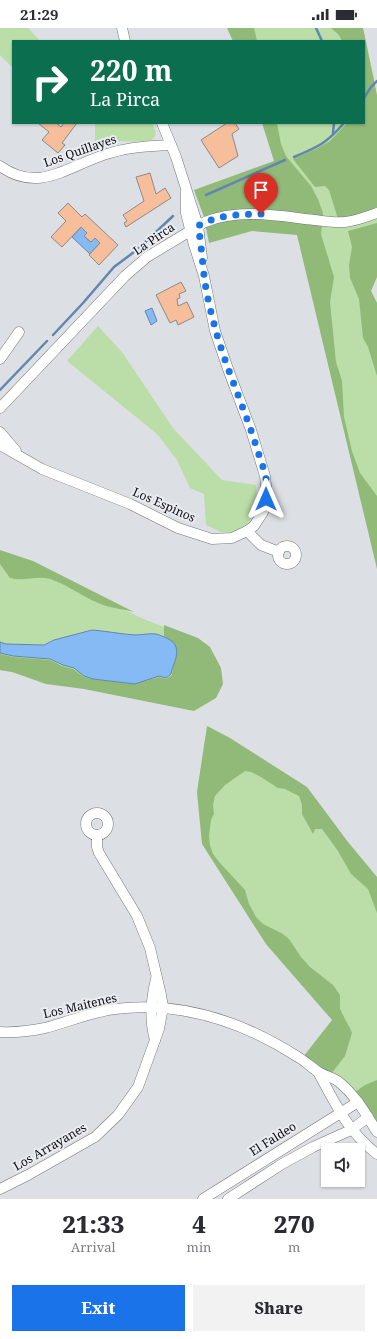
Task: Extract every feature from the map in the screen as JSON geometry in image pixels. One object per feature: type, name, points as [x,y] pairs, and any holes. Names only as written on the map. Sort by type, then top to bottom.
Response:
[{"type":"street","points":[[122,28],[125,40]]},
{"type":"street","name":"Los Espinos","points":[[0,445],[42,469],[130,504],[178,528],[212,539],[232,538],[247,531],[254,526],[262,512],[267,494],[266,476],[215,331],[194,229],[186,212],[186,192],[171,145],[162,124]]},
{"type":"street","name":"Los Quillayes","points":[[0,166],[19,176],[27,178],[43,178],[55,175],[109,153],[137,147],[171,145]]},
{"type":"street","name":"La Pirca","points":[[0,408],[125,276],[147,257],[213,219],[250,214],[336,222],[354,221],[377,213]]},
{"type":"street","points":[[0,359],[19,332]]},
{"type":"street","name":"Los Espinos","points":[[0,432],[21,458]]},
{"type":"street","points":[[247,531],[262,545],[279,552]]},
{"type":"street","name":"Los Arrayanes","points":[[0,1189],[95,1137],[118,1115],[138,1086],[159,1029],[163,1007],[162,995],[156,977],[150,948],[137,916],[99,853],[97,847],[97,836]]},
{"type":"street","name":"Los Arrayanes","points":[[154,1040],[151,1025],[152,996],[156,977]]},
{"type":"street","name":"Los Maitenes","points":[[0,1032],[28,1031],[44,1028],[82,1016],[115,1009],[163,1007],[213,1017],[239,1025],[300,1058],[318,1072],[338,1081],[358,1102],[377,1132]]},
{"type":"street","name":"Los Maitenes","points":[[318,1072],[340,1113],[352,1130],[377,1154]]},
{"type":"street","name":"El Faldeo","points":[[203,1199],[358,1102]]},
{"type":"street","points":[[228,1199],[282,1164],[313,1147],[352,1130],[368,1117]]},
{"type":"green space","points":[[0,28],[28,28],[39,40],[12,40],[12,67],[0,55]]},
{"type":"green space","points":[[227,28],[363,28],[374,78],[377,136],[377,276],[371,291],[377,303],[377,566],[321,327],[297,234],[263,124],[365,124],[365,40],[233,40]]},
{"type":"green space","points":[[227,28],[254,28],[257,40],[233,40]]},
{"type":"green space","points":[[331,28],[363,28],[377,95],[377,207],[358,215],[338,219],[329,190],[325,186],[315,187],[293,159],[330,141],[346,124],[365,124],[365,40],[342,40],[339,35]]},
{"type":"green space","points":[[95,124],[152,124],[155,130],[156,134],[151,140],[140,142],[114,141],[95,148]]},
{"type":"green space","points":[[262,124],[277,124],[281,144],[286,156],[311,186],[323,213],[321,234],[334,277],[330,302],[336,362],[342,381],[344,417],[352,451],[360,473],[377,496],[377,569],[297,235],[252,231],[209,243],[204,217],[194,190],[274,161]]},
{"type":"green space","points":[[377,223],[377,277],[371,291],[377,303],[377,376],[368,347],[363,338],[359,299],[350,278],[349,265],[352,247],[348,231]]},
{"type":"green space","points":[[98,326],[122,352],[173,428],[222,480],[256,485],[255,511],[252,518],[245,526],[236,531],[225,533],[206,525],[204,494],[190,488],[177,460],[157,434],[67,361]]},
{"type":"green space","points":[[0,550],[33,561],[134,612],[102,605],[63,584],[50,579],[10,578],[0,564]]},
{"type":"green space","points":[[0,551],[146,620],[183,634],[215,657],[222,674],[216,693],[201,703],[0,670]]},
{"type":"green space","points":[[164,625],[198,638],[210,647],[221,668],[223,684],[216,698],[194,711],[84,689],[46,684],[12,672],[0,670],[0,654],[13,657],[50,660],[62,666],[73,669],[84,677],[92,679],[135,684],[159,677],[166,679],[172,675],[177,653],[175,645],[171,640],[164,636]]},
{"type":"green space","points":[[207,726],[230,738],[307,787],[348,842],[377,877],[377,913],[368,889],[351,874],[338,851],[322,829],[315,829],[313,834],[302,814],[302,805],[299,796],[285,789],[278,788],[251,772],[245,771],[225,785],[215,796],[213,805],[214,814],[211,820],[209,836],[213,854],[245,890],[249,904],[256,917],[263,924],[283,934],[289,939],[310,967],[333,985],[340,995],[340,1009],[352,1033],[345,1056],[331,1074],[303,1057],[332,1020],[266,944],[202,844],[197,792]]},
{"type":"green space","points":[[208,726],[307,788],[348,843],[377,877],[377,1126],[358,1096],[304,1059],[333,1020],[266,944],[202,843],[197,792]]},
{"type":"green space","points":[[377,1080],[377,1132],[352,1094],[365,1085]]},
{"type":"water","points":[[81,227],[87,233],[84,236],[91,242],[95,238],[100,243],[90,254],[72,237]]},
{"type":"water","points":[[152,308],[157,321],[151,325],[145,311]]},
{"type":"water","points":[[92,630],[135,635],[156,634],[168,639],[173,642],[177,651],[171,674],[166,678],[159,676],[135,684],[93,679],[84,676],[74,668],[50,659],[13,656],[0,653],[0,642],[6,644],[44,645],[54,640]]},
{"type":"building","points":[[39,124],[57,124],[61,127],[63,124],[76,124],[62,143],[65,145],[58,153],[42,140],[49,132]]},
{"type":"building","points":[[225,124],[236,124],[239,129],[232,134],[238,156],[219,168],[201,140]]},
{"type":"building","points":[[150,173],[156,194],[165,188],[171,198],[126,227],[124,223],[127,221],[123,215],[144,201],[136,177]]},
{"type":"building","points":[[68,203],[82,217],[85,214],[118,245],[99,265],[89,255],[100,243],[95,238],[91,242],[84,236],[87,233],[81,227],[62,247],[51,237],[66,221],[58,213]]},
{"type":"building","points":[[181,282],[186,291],[179,294],[180,298],[177,299],[178,306],[187,302],[194,317],[178,325],[176,320],[170,323],[156,295]]},
{"type":"waterway","points":[[316,28],[322,40]]},
{"type":"waterway","points":[[365,96],[377,81]]},
{"type":"waterway","points":[[333,133],[334,124]]},
{"type":"waterway","points":[[294,157],[322,144],[343,124]]},
{"type":"waterway","points":[[206,195],[285,160]]},
{"type":"waterway","points":[[53,335],[114,267],[138,249],[173,216]]},
{"type":"waterway","points":[[0,390],[47,341]]},
{"type":"route","points":[[261,214],[239,215],[213,219],[198,226],[204,276],[215,331],[266,476],[266,499]]}]
